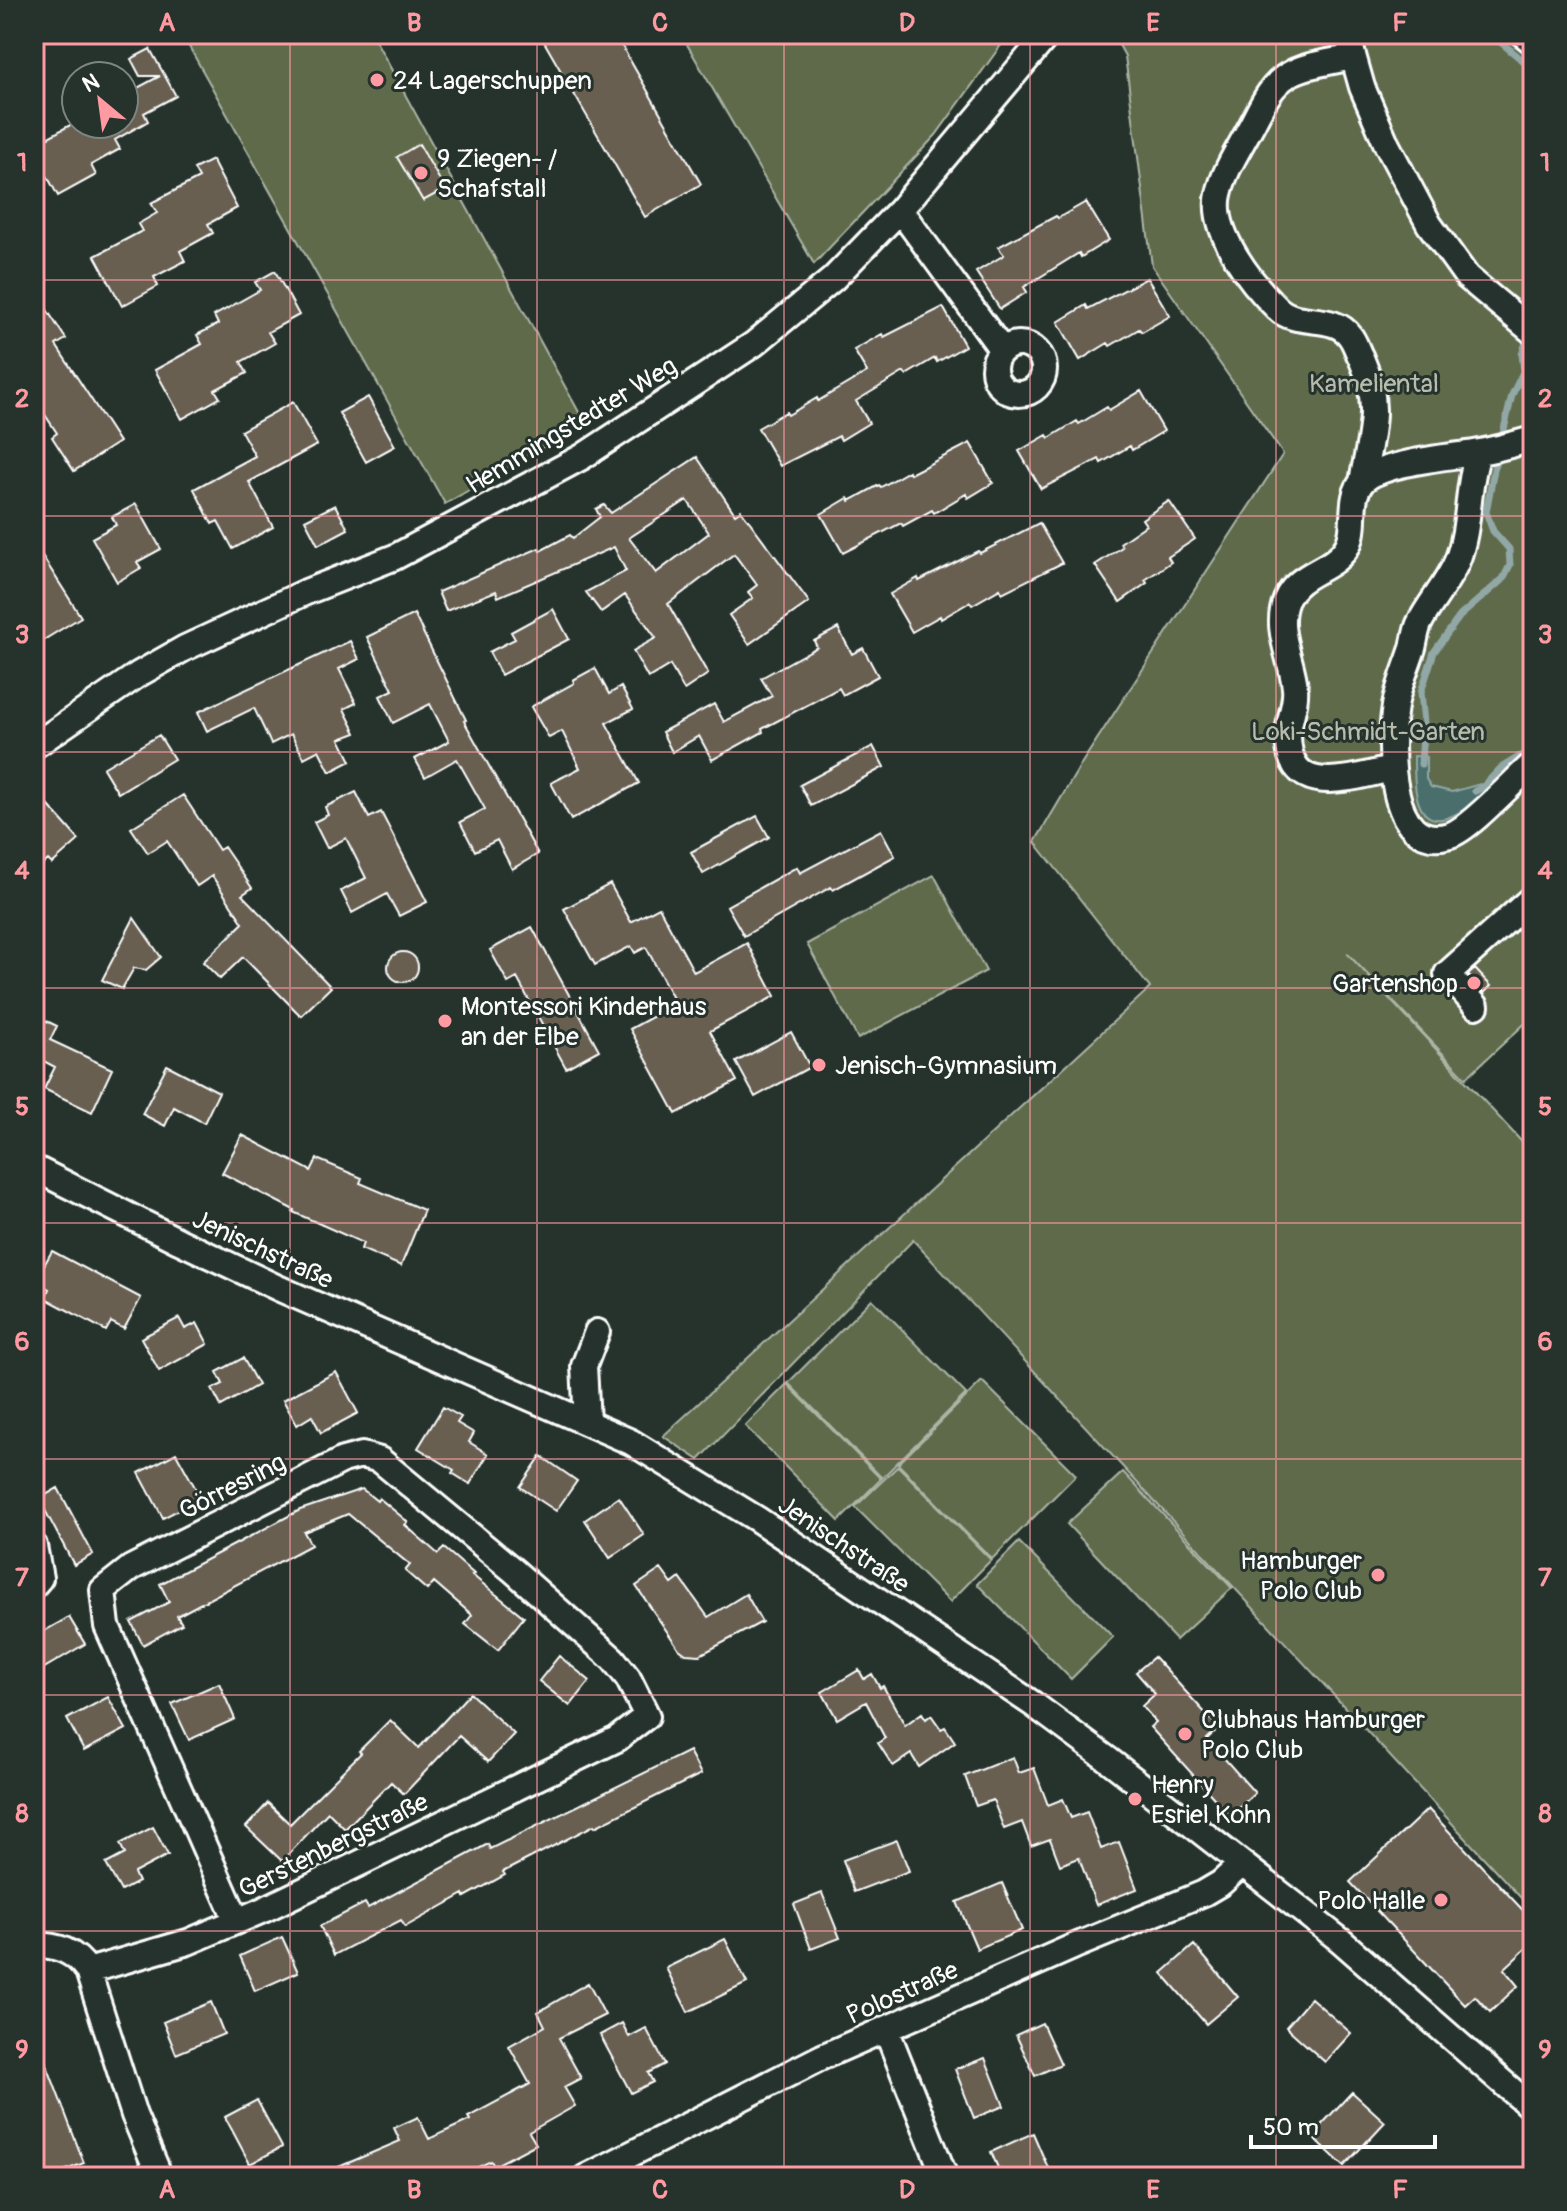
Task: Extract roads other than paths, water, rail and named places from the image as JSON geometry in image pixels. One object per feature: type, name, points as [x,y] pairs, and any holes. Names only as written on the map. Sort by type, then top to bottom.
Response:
[{"type":"street","name":"Hemmingstedter Weg","points":[[34,746],[139,674],[185,648],[306,592],[395,557],[582,457],[754,344],[833,279],[900,210],[1048,34]]},
{"type":"street","points":[[1523,34],[1533,42]]},
{"type":"street","points":[[1392,769],[1328,782],[1313,779],[1294,762],[1289,747],[1288,733],[1296,693],[1281,618],[1287,597],[1294,588],[1309,575],[1339,558],[1350,542],[1355,499],[1362,482],[1375,416],[1369,378],[1351,336],[1339,325],[1289,316],[1280,311],[1234,253],[1220,221],[1219,194],[1228,170],[1276,85],[1294,72],[1350,46],[1362,87],[1387,145],[1429,224],[1467,277],[1533,332]]},
{"type":"street","points":[[900,210],[1002,350]]},
{"type":"street","points":[[1362,482],[1387,469],[1522,442]]},
{"type":"street","points":[[1368,449],[1387,469]]},
{"type":"street","points":[[1480,452],[1470,478],[1466,526],[1457,561],[1418,626],[1395,706],[1392,769],[1400,809],[1408,823],[1429,836],[1453,834],[1533,764]]},
{"type":"street","points":[[1476,1006],[1447,974],[1533,897]]},
{"type":"street","name":"Jenischstraße","points":[[34,1168],[278,1288],[631,1442],[757,1519],[1033,1704],[1340,1940],[1533,2109]]},
{"type":"street","points":[[587,1422],[584,1366],[597,1332]]},
{"type":"street","name":"Görresring","points":[[237,1921],[107,1626],[103,1590],[131,1568],[343,1460],[362,1455],[380,1460],[514,1571],[613,1659],[628,1678],[647,1716]]},
{"type":"street","points":[[34,1546],[40,1578],[34,1585]]},
{"type":"street","name":"Gerstenbergstraße","points":[[88,1971],[188,1942],[237,1921],[617,1739],[647,1716]]},
{"type":"street","name":"Polostraße","points":[[586,2177],[822,2057],[1204,1893],[1241,1865]]},
{"type":"street","points":[[34,1945],[52,1945],[70,1952],[88,1971],[134,2115],[160,2177]]},
{"type":"street","points":[[886,2029],[945,2177]]},
{"type":"water","points":[[1414,756],[1426,757],[1426,779],[1431,787],[1452,792],[1480,784],[1489,792],[1452,816],[1439,819],[1429,817],[1422,811],[1415,790]]},
{"type":"waterway","points":[[1491,34],[1533,69]]},
{"type":"waterway","points":[[1501,442],[1512,395],[1524,370],[1522,354],[1528,337]]},
{"type":"waterway","points":[[1421,764],[1424,723],[1421,692],[1434,652],[1460,616],[1503,579],[1510,565],[1509,549],[1493,531],[1486,512],[1497,454]]},
{"type":"waterway","points":[[1475,791],[1501,768],[1527,752]]},
{"type":"place","name":"24 Lagerschuppen","points":[[377,80]]},
{"type":"place","name":"9 Ziegen- / Schafstall","points":[[421,173]]},
{"type":"place","name":"Gartenshop","points":[[1474,983]]},
{"type":"place","name":"Montessori Kinderhaus an der Elbe","points":[[445,1021]]},
{"type":"place","name":"Jenisch-Gymnasium","points":[[819,1065]]},
{"type":"place","name":"Hamburger Polo Club","points":[[1378,1575]]},
{"type":"place","name":"Clubhaus Hamburger Polo Club","points":[[1185,1734]]},
{"type":"place","name":"Henry Esriel Kohn","points":[[1135,1799]]},
{"type":"place","name":"Polo Halle","points":[[1441,1900]]},
{"type":"park label","name":"Kameliental","points":[[1374,383]]},
{"type":"park label","name":"Loki-Schmidt-Garten","points":[[1368,731]]}]
